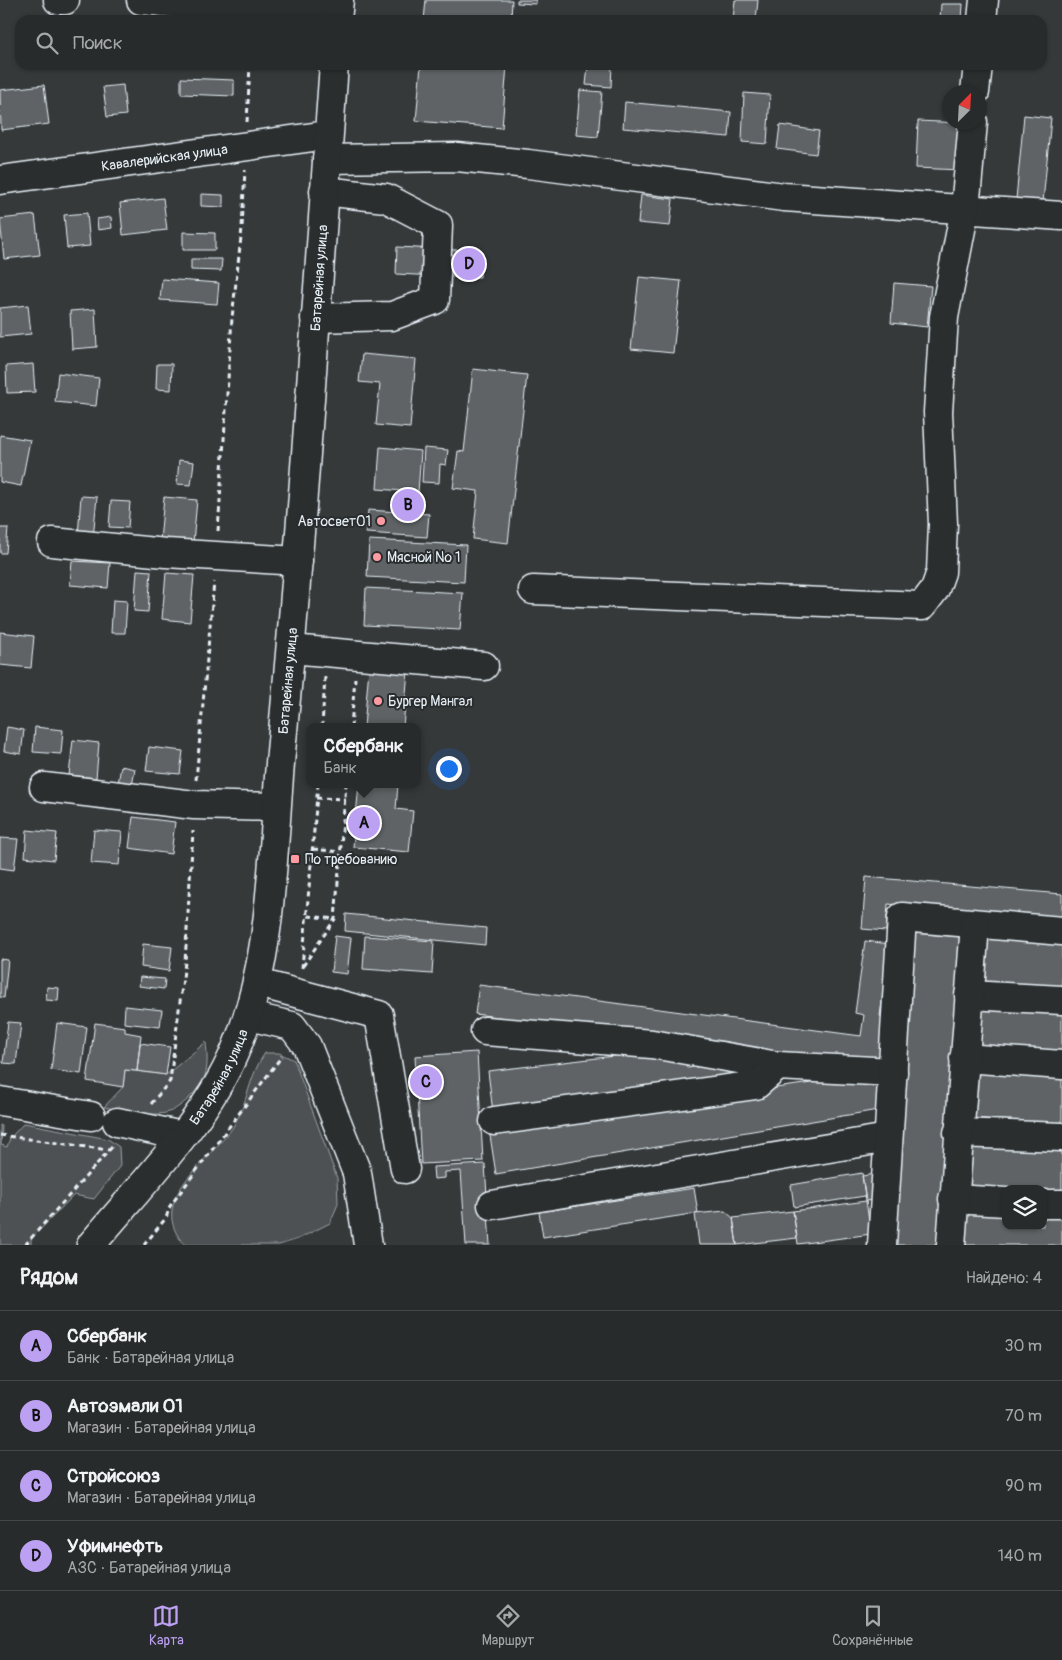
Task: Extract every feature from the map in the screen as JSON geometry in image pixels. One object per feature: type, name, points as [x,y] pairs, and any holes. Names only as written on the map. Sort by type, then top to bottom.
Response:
[{"type":"main road","points":[[58,0],[65,0]]},
{"type":"main road","points":[[141,0],[195,5],[338,7]]},
{"type":"main road","points":[[982,15],[984,0]]},
{"type":"main road","name":"Батарейная улица","points":[[91,1245],[182,1136],[213,1091],[234,1054],[249,1016],[258,983],[268,903],[291,648],[334,70]]},
{"type":"main road","points":[[977,85],[978,70]]},
{"type":"main road","points":[[534,590],[922,606],[935,589],[941,572],[943,524],[938,412],[944,317],[965,210],[972,130]]},
{"type":"main road","name":"Кавалерийская улица","points":[[0,180],[246,145],[328,147],[528,164],[784,197],[1062,216]]},
{"type":"main road","points":[[315,318],[392,316],[434,300],[438,225],[386,198],[324,191]]},
{"type":"main road","points":[[52,542],[298,561]]},
{"type":"main road","points":[[291,648],[484,666]]},
{"type":"main road","points":[[44,787],[194,805],[276,807]]},
{"type":"main road","points":[[882,1245],[902,917],[1062,931]]},
{"type":"main road","points":[[951,1245],[975,924]]},
{"type":"main road","points":[[258,983],[379,1015],[405,1169]]},
{"type":"main road","points":[[969,995],[1062,1000]]},
{"type":"main road","points":[[249,1016],[292,1026],[307,1046],[357,1173],[368,1245]]},
{"type":"main road","points":[[485,1031],[652,1044],[778,1066],[893,1072]]},
{"type":"main road","points":[[964,1058],[1062,1065]]},
{"type":"main road","points":[[494,1121],[756,1086],[778,1066]]},
{"type":"main road","points":[[0,1100],[182,1136]]},
{"type":"main road","points":[[958,1132],[1062,1137]]},
{"type":"main road","points":[[492,1206],[888,1138]]},
{"type":"main road","points":[[953,1199],[1002,1202]]},
{"type":"main road","points":[[1047,1204],[1062,1204]]},
{"type":"path","points":[[25,1245],[110,1150],[113,1121],[170,1082],[185,962],[194,805],[216,556],[232,318],[242,228],[250,70]]},
{"type":"path","points":[[323,723],[326,672]]},
{"type":"path","points":[[351,723],[355,673]]},
{"type":"path","points":[[317,788],[308,916],[335,919]]},
{"type":"path","points":[[302,967],[335,919],[346,788]]},
{"type":"path","points":[[316,798],[345,800]]},
{"type":"path","points":[[312,849],[340,852]]},
{"type":"path","points":[[0,1135],[110,1150]]},
{"type":"shaded area","points":[[206,1042],[207,1066],[205,1076],[192,1095],[177,1108],[166,1113],[151,1114],[104,1107],[123,1087],[125,1070],[166,1075]]},
{"type":"shaded area","points":[[265,1053],[279,1053],[294,1060],[337,1178],[338,1204],[330,1223],[298,1239],[279,1245],[185,1245],[174,1228],[172,1212],[176,1196],[185,1181],[233,1127],[242,1108],[255,1070]]},
{"type":"shaded area","points":[[24,1123],[108,1139],[119,1147],[120,1166],[94,1199],[74,1195],[31,1239],[31,1245],[0,1245],[0,1125],[2,1126],[1,1145],[7,1147],[10,1138]]},
{"type":"building","points":[[426,0],[512,0],[511,15],[424,15]]},
{"type":"building","points":[[517,0],[536,0],[536,4],[517,3]]},
{"type":"building","points":[[735,0],[758,0],[756,15],[733,15]]},
{"type":"building","points":[[941,4],[963,4],[962,15],[940,15]]},
{"type":"building","points":[[421,70],[507,70],[502,128],[416,121]]},
{"type":"building","points":[[588,70],[612,70],[611,87],[586,85]]},
{"type":"building","points":[[181,78],[234,80],[234,96],[181,94]]},
{"type":"building","points":[[44,85],[49,124],[1,130],[0,90]]},
{"type":"building","points":[[123,85],[126,115],[107,117],[103,87]]},
{"type":"building","points":[[580,90],[602,92],[598,137],[576,135]]},
{"type":"building","points":[[744,93],[770,95],[767,144],[742,142]]},
{"type":"building","points":[[625,102],[731,112],[729,137],[623,128]]},
{"type":"building","points":[[1024,115],[1051,118],[1043,202],[1016,199]]},
{"type":"building","points":[[918,121],[942,122],[942,130],[963,130],[960,170],[916,168]]},
{"type":"building","points":[[780,125],[819,131],[816,154],[777,149]]},
{"type":"building","points":[[201,194],[223,195],[223,207],[201,206]]},
{"type":"building","points":[[641,195],[673,199],[670,226],[638,223]]},
{"type":"building","points":[[163,198],[167,230],[123,235],[120,203]]},
{"type":"building","points":[[87,213],[90,246],[67,248],[64,215]]},
{"type":"building","points":[[35,215],[40,255],[4,259],[0,219]]},
{"type":"building","points":[[111,217],[112,228],[98,230],[97,219]]},
{"type":"building","points":[[183,232],[215,233],[215,250],[183,250]]},
{"type":"building","points":[[397,247],[457,250],[456,277],[396,274]]},
{"type":"building","points":[[457,250],[481,251],[480,277],[456,277]]},
{"type":"building","points":[[191,259],[222,259],[221,271],[191,270]]},
{"type":"building","points":[[639,277],[681,281],[673,353],[631,349]]},
{"type":"building","points":[[162,279],[219,283],[217,304],[160,300]]},
{"type":"building","points":[[894,283],[931,286],[927,327],[891,323]]},
{"type":"building","points":[[28,305],[31,334],[0,337],[0,308]]},
{"type":"building","points":[[95,309],[97,347],[72,349],[70,311]]},
{"type":"building","points":[[362,354],[416,359],[410,428],[376,425],[380,384],[359,382]]},
{"type":"building","points":[[33,364],[35,392],[7,393],[6,366]]},
{"type":"building","points":[[157,364],[172,364],[171,390],[156,389]]},
{"type":"building","points":[[473,369],[527,375],[508,543],[473,539],[478,491],[453,488],[458,451],[464,452]]},
{"type":"building","points":[[58,373],[99,378],[96,406],[55,402]]},
{"type":"building","points":[[0,435],[30,440],[21,486],[0,482]]},
{"type":"building","points":[[380,447],[421,451],[418,492],[377,489]]},
{"type":"building","points":[[424,448],[448,450],[446,465],[440,464],[439,483],[422,482]]},
{"type":"building","points":[[179,460],[194,462],[191,485],[177,484]]},
{"type":"building","points":[[81,496],[97,497],[93,538],[78,536]]},
{"type":"building","points":[[164,497],[197,500],[193,543],[160,541]]},
{"type":"building","points":[[111,501],[130,502],[128,528],[109,527]]},
{"type":"building","points":[[368,510],[429,514],[427,537],[366,533]]},
{"type":"building","points":[[0,528],[8,528],[6,553],[0,553]]},
{"type":"building","points":[[369,540],[466,545],[464,582],[367,577]]},
{"type":"building","points":[[72,561],[110,563],[108,588],[70,585]]},
{"type":"building","points":[[137,570],[151,571],[148,612],[134,611]]},
{"type":"building","points":[[166,573],[194,575],[190,622],[162,619]]},
{"type":"building","points":[[366,588],[463,593],[460,630],[364,625]]},
{"type":"building","points":[[113,600],[127,601],[125,633],[111,633]]},
{"type":"building","points":[[0,632],[34,636],[31,668],[0,665]]},
{"type":"building","points":[[369,668],[408,671],[403,723],[364,723]]},
{"type":"building","points":[[7,727],[24,730],[21,754],[4,751]]},
{"type":"building","points":[[35,727],[63,730],[61,754],[33,752]]},
{"type":"building","points":[[73,740],[99,743],[96,778],[69,775]]},
{"type":"building","points":[[149,747],[183,751],[180,774],[146,771]]},
{"type":"building","points":[[121,766],[135,769],[131,792],[117,790]]},
{"type":"building","points":[[359,788],[398,788],[396,809],[413,811],[409,852],[353,847]]},
{"type":"building","points":[[133,817],[175,822],[171,854],[129,848]]},
{"type":"building","points":[[27,830],[57,833],[54,860],[25,857]]},
{"type":"building","points":[[94,830],[122,832],[119,865],[91,863]]},
{"type":"building","points":[[0,838],[18,839],[14,870],[0,868]]},
{"type":"building","points":[[866,877],[1062,894],[1062,920],[888,904],[886,931],[862,929]]},
{"type":"building","points":[[346,914],[486,928],[485,945],[345,931]]},
{"type":"building","points":[[913,933],[963,937],[940,1245],[889,1245]]},
{"type":"building","points":[[335,936],[351,938],[347,974],[331,972]]},
{"type":"building","points":[[365,936],[434,941],[432,974],[363,969]]},
{"type":"building","points":[[980,937],[1062,941],[1062,991],[977,987]]},
{"type":"building","points":[[865,941],[890,944],[880,1016],[887,1017],[880,1068],[475,1014],[479,985],[861,1036],[864,1015],[855,1013]]},
{"type":"building","points":[[143,944],[172,947],[169,971],[141,967]]},
{"type":"building","points":[[0,959],[8,960],[4,998],[0,997]]},
{"type":"building","points":[[140,977],[165,979],[164,989],[139,986]]},
{"type":"building","points":[[47,987],[59,988],[58,1001],[46,1000]]},
{"type":"building","points":[[125,1006],[162,1010],[160,1027],[124,1023]]},
{"type":"building","points":[[977,1006],[1062,1011],[1062,1057],[974,1053]]},
{"type":"building","points":[[8,1022],[21,1023],[16,1064],[3,1063]]},
{"type":"building","points":[[57,1023],[87,1027],[81,1074],[51,1070]]},
{"type":"building","points":[[95,1023],[125,1027],[125,1032],[141,1035],[137,1071],[125,1070],[123,1087],[87,1081]]},
{"type":"building","points":[[140,1043],[170,1047],[166,1075],[137,1071]]},
{"type":"building","points":[[665,1050],[685,1053],[687,1068],[738,1062],[741,1084],[493,1113],[488,1071]]},
{"type":"building","points":[[477,1052],[483,1161],[421,1164],[415,1056]]},
{"type":"building","points":[[974,1069],[1062,1075],[1062,1124],[971,1118]]},
{"type":"building","points":[[881,1073],[884,1109],[496,1174],[489,1129]]},
{"type":"building","points":[[968,1139],[1062,1145],[1062,1193],[1047,1192],[1047,1185],[1002,1185],[1002,1188],[965,1188]]},
{"type":"building","points":[[485,1164],[490,1245],[466,1245],[461,1171],[445,1172],[445,1178],[434,1179],[433,1167]]},
{"type":"building","points":[[862,1173],[865,1196],[794,1207],[791,1185]]},
{"type":"building","points":[[875,1174],[879,1199],[866,1201],[862,1176]]},
{"type":"building","points":[[694,1188],[698,1213],[543,1237],[539,1212]]},
{"type":"building","points":[[866,1201],[871,1234],[798,1244],[793,1211]]},
{"type":"building","points":[[725,1211],[733,1218],[737,1245],[699,1245],[695,1214]]},
{"type":"building","points":[[793,1211],[797,1238],[737,1245],[733,1218]]},
{"type":"building","points":[[964,1211],[1002,1213],[1002,1230],[1047,1230],[1047,1215],[1062,1216],[1062,1245],[962,1245]]},
{"type":"place","name":"Уфимнефть","points":[[469,264]]},
{"type":"place","name":"Автоэмали 01","points":[[408,505]]},
{"type":"place","name":"Автосвет01","points":[[381,521]]},
{"type":"place","name":"Мясной № 1","points":[[377,557]]},
{"type":"place","name":"Бургер Мангал","points":[[378,701]]},
{"type":"place","name":"Сбербанк","points":[[364,823]]},
{"type":"place","name":"По требованию","points":[[295,859]]},
{"type":"place","name":"Стройсоюз","points":[[426,1082]]}]
